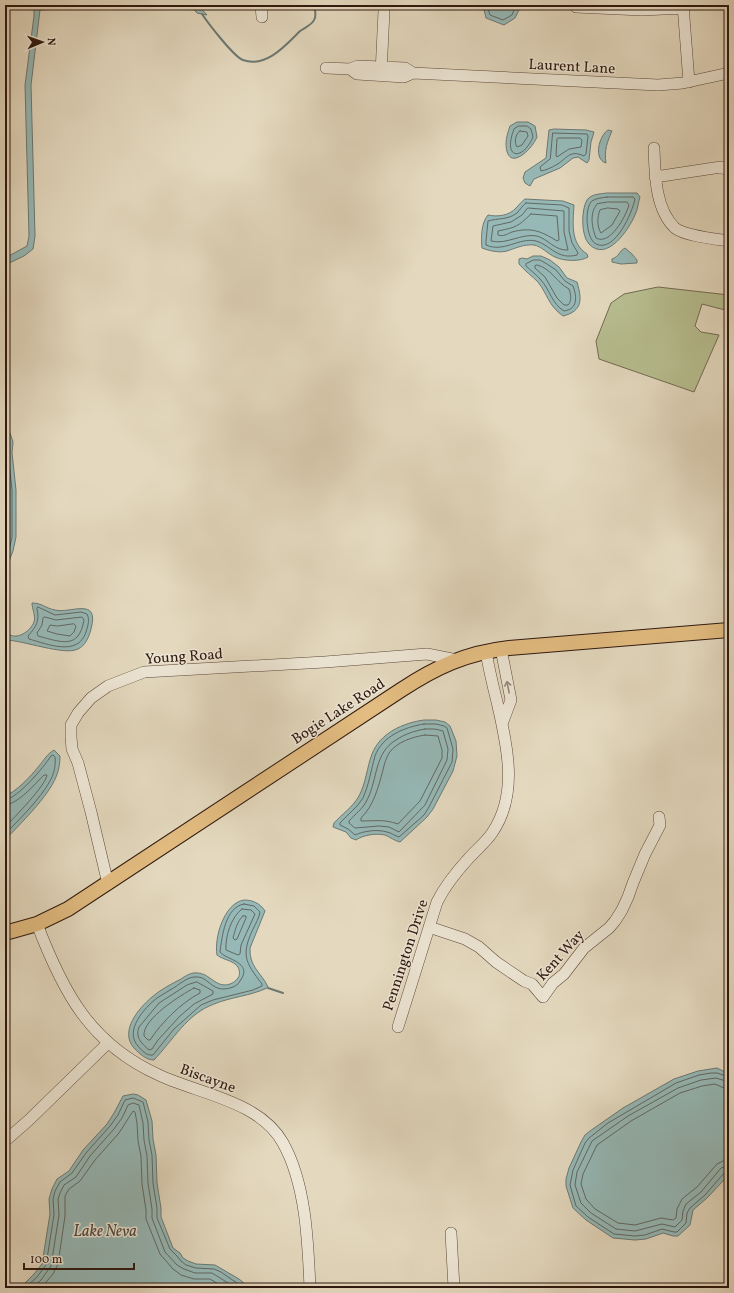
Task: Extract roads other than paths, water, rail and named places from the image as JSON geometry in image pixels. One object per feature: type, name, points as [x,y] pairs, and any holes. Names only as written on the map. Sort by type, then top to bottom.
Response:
[{"type":"main road","name":"Bogie Lake Road","points":[[5,933],[37,924],[60,914],[108,884],[235,798],[433,670],[457,660],[501,649],[729,630]]},
{"type":"street","points":[[261,5],[262,17]]},
{"type":"street","points":[[576,7],[642,10],[683,7],[689,82]]},
{"type":"street","points":[[381,71],[384,11]]},
{"type":"street","name":"Laurent Lane","points":[[326,68],[350,69],[357,74],[381,71],[404,77],[413,73],[652,85],[670,85],[729,73]]},
{"type":"street","points":[[654,148],[657,192],[663,211],[676,228],[698,237],[729,241]]},
{"type":"street","points":[[655,177],[721,168],[729,171]]},
{"type":"street","points":[[501,649],[511,700],[502,724]]},
{"type":"street","name":"Pennington Drive","points":[[398,1027],[437,902],[444,889],[468,858],[482,846],[492,833],[504,811],[508,780],[506,744],[486,652]]},
{"type":"street","name":"Young Road","points":[[108,884],[91,812],[78,764],[72,749],[71,725],[78,713],[91,698],[108,686],[144,672],[325,662],[427,654],[457,660]]},
{"type":"street","name":"Kent Way","points":[[429,927],[465,939],[479,947],[496,962],[524,981],[532,984],[543,997],[553,983],[564,974],[584,948],[616,921],[628,897],[645,854],[660,825],[659,817]]},
{"type":"street","name":"Biscayne","points":[[37,924],[60,976],[79,1010],[93,1028],[108,1043],[157,1074],[247,1109],[268,1124],[283,1142],[291,1160],[300,1188],[304,1214],[310,1288]]},
{"type":"street","points":[[5,1141],[29,1120],[108,1043]]},
{"type":"street","points":[[451,1233],[454,1288]]},
{"type":"water","points":[[34,5],[81,5],[61,9],[40,10],[31,85],[35,236],[33,249],[24,256],[5,265],[5,258],[27,246],[29,236],[25,85],[34,16]]},
{"type":"water","points":[[190,5],[198,5],[207,15],[197,13]]},
{"type":"water","points":[[483,5],[519,5],[520,8],[515,18],[504,25],[486,18]]},
{"type":"water","points":[[517,122],[528,122],[535,126],[537,137],[525,153],[520,157],[515,158],[510,157],[507,153],[506,142],[510,126]]},
{"type":"water","points":[[549,130],[586,130],[594,132],[589,160],[587,163],[578,157],[573,158],[560,168],[534,179],[530,186],[525,183],[523,178],[525,172],[546,158]]},
{"type":"water","points":[[608,130],[612,131],[606,147],[606,163],[602,161],[600,157],[599,147],[602,137]]},
{"type":"water","points":[[607,193],[637,193],[640,197],[635,215],[623,235],[610,247],[596,249],[589,244],[584,235],[583,216],[585,204],[591,197]]},
{"type":"water","points":[[525,199],[563,201],[574,205],[573,226],[575,238],[588,257],[585,259],[576,260],[562,259],[555,257],[534,245],[523,246],[501,252],[482,248],[483,226],[488,215],[499,216],[510,213]]},
{"type":"water","points":[[625,248],[637,260],[637,263],[621,264],[612,262],[612,259]]},
{"type":"water","points":[[533,256],[541,256],[550,260],[559,267],[567,278],[577,282],[580,294],[579,304],[578,308],[570,314],[563,316],[558,312],[551,304],[538,282],[519,264],[519,259],[527,259]]},
{"type":"water","points":[[5,432],[10,433],[13,442],[12,453],[16,490],[16,537],[13,551],[5,566]]},
{"type":"water","points":[[32,603],[61,611],[82,609],[88,610],[93,619],[88,638],[85,643],[78,649],[63,651],[5,640],[5,617],[7,622],[7,633],[14,636],[18,636],[26,632],[32,626],[35,617]]},
{"type":"water","points":[[424,720],[445,722],[450,726],[456,741],[457,756],[453,771],[433,809],[427,817],[400,842],[385,835],[378,834],[366,836],[356,840],[351,838],[346,832],[333,827],[334,823],[357,800],[363,786],[372,754],[381,740],[393,730],[416,721]]},
{"type":"water","points":[[54,750],[60,756],[60,759],[58,772],[52,785],[33,810],[5,840],[5,796],[14,791],[23,783],[36,770],[47,755]]},
{"type":"water","points":[[244,900],[256,902],[265,911],[250,948],[250,955],[253,965],[268,987],[254,993],[204,1008],[181,1028],[154,1060],[143,1056],[134,1048],[130,1041],[130,1027],[132,1020],[137,1013],[158,992],[193,973],[206,975],[217,983],[225,985],[232,983],[238,978],[240,973],[238,967],[217,955],[216,948],[219,931],[226,914],[231,907]]},
{"type":"water","points":[[717,1068],[729,1074],[729,1172],[723,1181],[707,1198],[693,1210],[690,1225],[678,1236],[663,1233],[646,1239],[635,1240],[613,1238],[586,1220],[573,1208],[566,1186],[566,1179],[569,1168],[585,1135],[623,1108],[674,1079],[698,1071]]},
{"type":"water","name":"Lake Neva","points":[[133,1094],[146,1100],[152,1121],[161,1217],[173,1248],[188,1261],[196,1264],[215,1265],[239,1279],[250,1288],[20,1288],[42,1264],[50,1214],[49,1199],[57,1179],[69,1171],[83,1150],[107,1124],[123,1096]]},
{"type":"waterway","points":[[202,14],[221,39],[239,58],[251,62],[260,61],[274,54],[300,31],[312,23],[316,13],[314,5]]},
{"type":"waterway","points":[[268,988],[283,993]]}]
